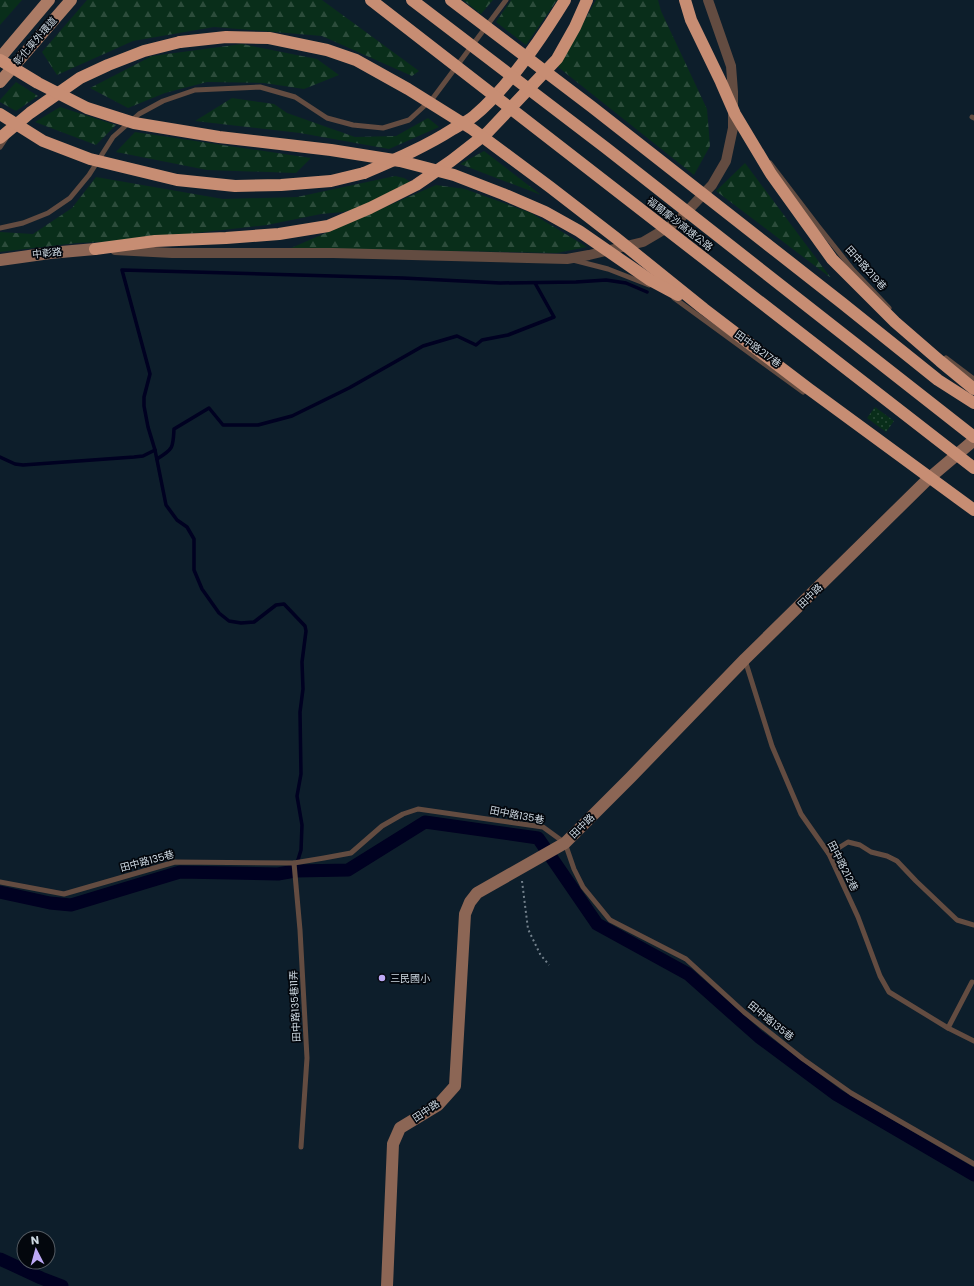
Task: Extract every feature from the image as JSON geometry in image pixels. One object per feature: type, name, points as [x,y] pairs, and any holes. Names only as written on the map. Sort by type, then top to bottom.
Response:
[{"type":"highway","name":"福爾摩沙高速公路","points":[[371,0],[974,468]]},
{"type":"highway","name":"福爾摩沙高速公路","points":[[412,0],[613,153],[974,437]]},
{"type":"highway","points":[[451,0],[592,107],[938,380],[974,403]]},
{"type":"highway","points":[[0,114],[43,141],[90,160],[177,180],[235,186],[281,186],[332,181],[364,174],[405,156],[473,117],[502,90],[546,30],[565,0]]},
{"type":"highway","points":[[95,249],[155,241],[279,234],[328,226],[370,208],[410,188],[451,161],[487,133],[557,59],[575,27],[587,0]]},
{"type":"highway","points":[[685,0],[691,20],[722,82],[735,114],[771,174],[832,259],[895,322],[940,362],[974,389]]},
{"type":"highway","points":[[0,138],[30,113],[80,78],[144,51],[180,42],[226,37],[268,38],[327,50],[356,60],[408,89],[472,129],[550,187],[704,309],[809,389],[974,510]]},
{"type":"highway","points":[[0,59],[38,83],[87,108],[134,123],[219,137],[331,150],[400,161],[454,175],[545,212],[579,231],[650,280],[704,309]]},
{"type":"main road","name":"彰化東外環道","points":[[0,59],[49,0]]},
{"type":"main road","name":"彰化東外環道","points":[[0,82],[71,0]]},
{"type":"street","points":[[95,249],[172,253],[333,253],[567,259],[642,242],[677,222],[712,185],[726,161],[734,128],[731,66],[708,0]]},
{"type":"street","name":"中彰路","points":[[0,260],[50,252],[95,249]]},
{"type":"street","name":"田中路","points":[[387,1286],[393,1144],[400,1128],[438,1105],[455,1086],[465,914],[470,902],[477,894],[560,846],[631,777],[745,659],[927,480],[974,440]]},
{"type":"lane","points":[[0,228],[23,223],[48,213],[70,198],[89,175],[113,137],[138,114],[163,101],[195,90],[260,87],[295,97],[327,118],[353,125],[383,128],[409,120],[433,98],[506,0]]},
{"type":"lane","points":[[0,147],[13,127]]},
{"type":"lane","name":"田中路219巷","points":[[762,152],[853,270],[917,338],[974,379]]},
{"type":"lane","name":"田中路217巷","points":[[567,259],[608,269],[664,291],[974,515]]},
{"type":"lane","name":"田中路212巷","points":[[745,659],[772,746],[800,814],[829,854],[858,917],[880,976],[889,992],[948,1028],[974,1041]]},
{"type":"lane","name":"田中路135巷","points":[[0,882],[64,894],[175,862],[294,863],[351,853],[382,826],[403,814],[418,809],[543,827],[560,846],[574,869],[582,887],[610,920],[686,959],[744,1012],[803,1059],[852,1093],[974,1164]]},
{"type":"lane","points":[[829,854],[848,842],[860,845],[871,852],[887,856],[897,861],[957,920],[974,925]]},
{"type":"lane","name":"田中路135巷11弄","points":[[294,863],[300,930],[306,1058],[301,1147]]},
{"type":"lane","points":[[948,1028],[972,982]]},
{"type":"path","points":[[520,868],[528,929],[540,954],[549,965]]},
{"type":"green space","points":[[0,0],[22,0],[0,25]]},
{"type":"green space","points":[[87,0],[322,0],[419,71],[412,76],[322,36],[214,27],[133,41],[57,75],[42,52]]},
{"type":"green space","points":[[463,0],[493,0],[481,14]]},
{"type":"green space","points":[[511,0],[557,0],[526,45],[496,22]]},
{"type":"green space","points":[[596,0],[658,0],[661,11],[707,109],[710,146],[694,175],[558,67]]},
{"type":"green space","points":[[242,44],[317,59],[339,75],[304,89],[264,83],[207,82],[165,93],[128,108],[90,88],[152,56]]},
{"type":"green space","points":[[16,82],[38,96],[16,111],[0,102],[0,100]]},
{"type":"green space","points":[[232,98],[274,104],[287,113],[355,137],[396,136],[428,118],[439,127],[389,149],[300,133],[195,121]]},
{"type":"green space","points":[[60,107],[116,125],[96,145],[35,122]]},
{"type":"green space","points":[[135,132],[311,158],[296,173],[207,170],[116,152]]},
{"type":"green space","points":[[484,151],[541,195],[460,164]]},
{"type":"green space","points":[[745,163],[831,278],[716,191]]},
{"type":"green space","points":[[395,176],[404,178],[411,182],[366,206],[343,212],[321,214],[267,225],[125,241],[77,243],[0,252],[0,232],[33,234],[72,208],[96,177],[223,199],[297,197]]},
{"type":"green space","points":[[436,185],[465,189],[531,213],[587,247],[557,253],[291,248]]},
{"type":"green space","points":[[875,407],[894,421],[886,432],[867,418]]},
{"type":"waterway","points":[[297,863],[301,850],[302,825],[297,796],[301,774],[300,712],[303,689],[302,662],[306,631],[305,626],[284,604],[276,605],[254,622],[241,623],[229,621],[219,613],[202,589],[194,570],[194,539],[187,527],[177,520],[166,505],[144,406],[144,397],[150,374],[122,270],[403,278],[500,283],[606,280],[626,283],[647,292]]},
{"type":"waterway","points":[[157,459],[167,453],[172,447],[174,429],[209,408],[223,425],[258,425],[292,416],[349,388],[423,346],[457,336],[476,345],[482,340],[508,335],[554,317],[535,283]]},
{"type":"waterway","points":[[0,457],[15,464],[23,465],[143,456],[155,450]]},
{"type":"waterway","points":[[0,892],[50,903],[71,905],[180,872],[278,874],[295,871],[348,870],[425,822],[538,838],[597,924],[688,974],[759,1037],[837,1095],[974,1175]]},
{"type":"waterway","points":[[0,1259],[62,1286]]},
{"type":"place","name":"三民國小","points":[[382,978]]}]
